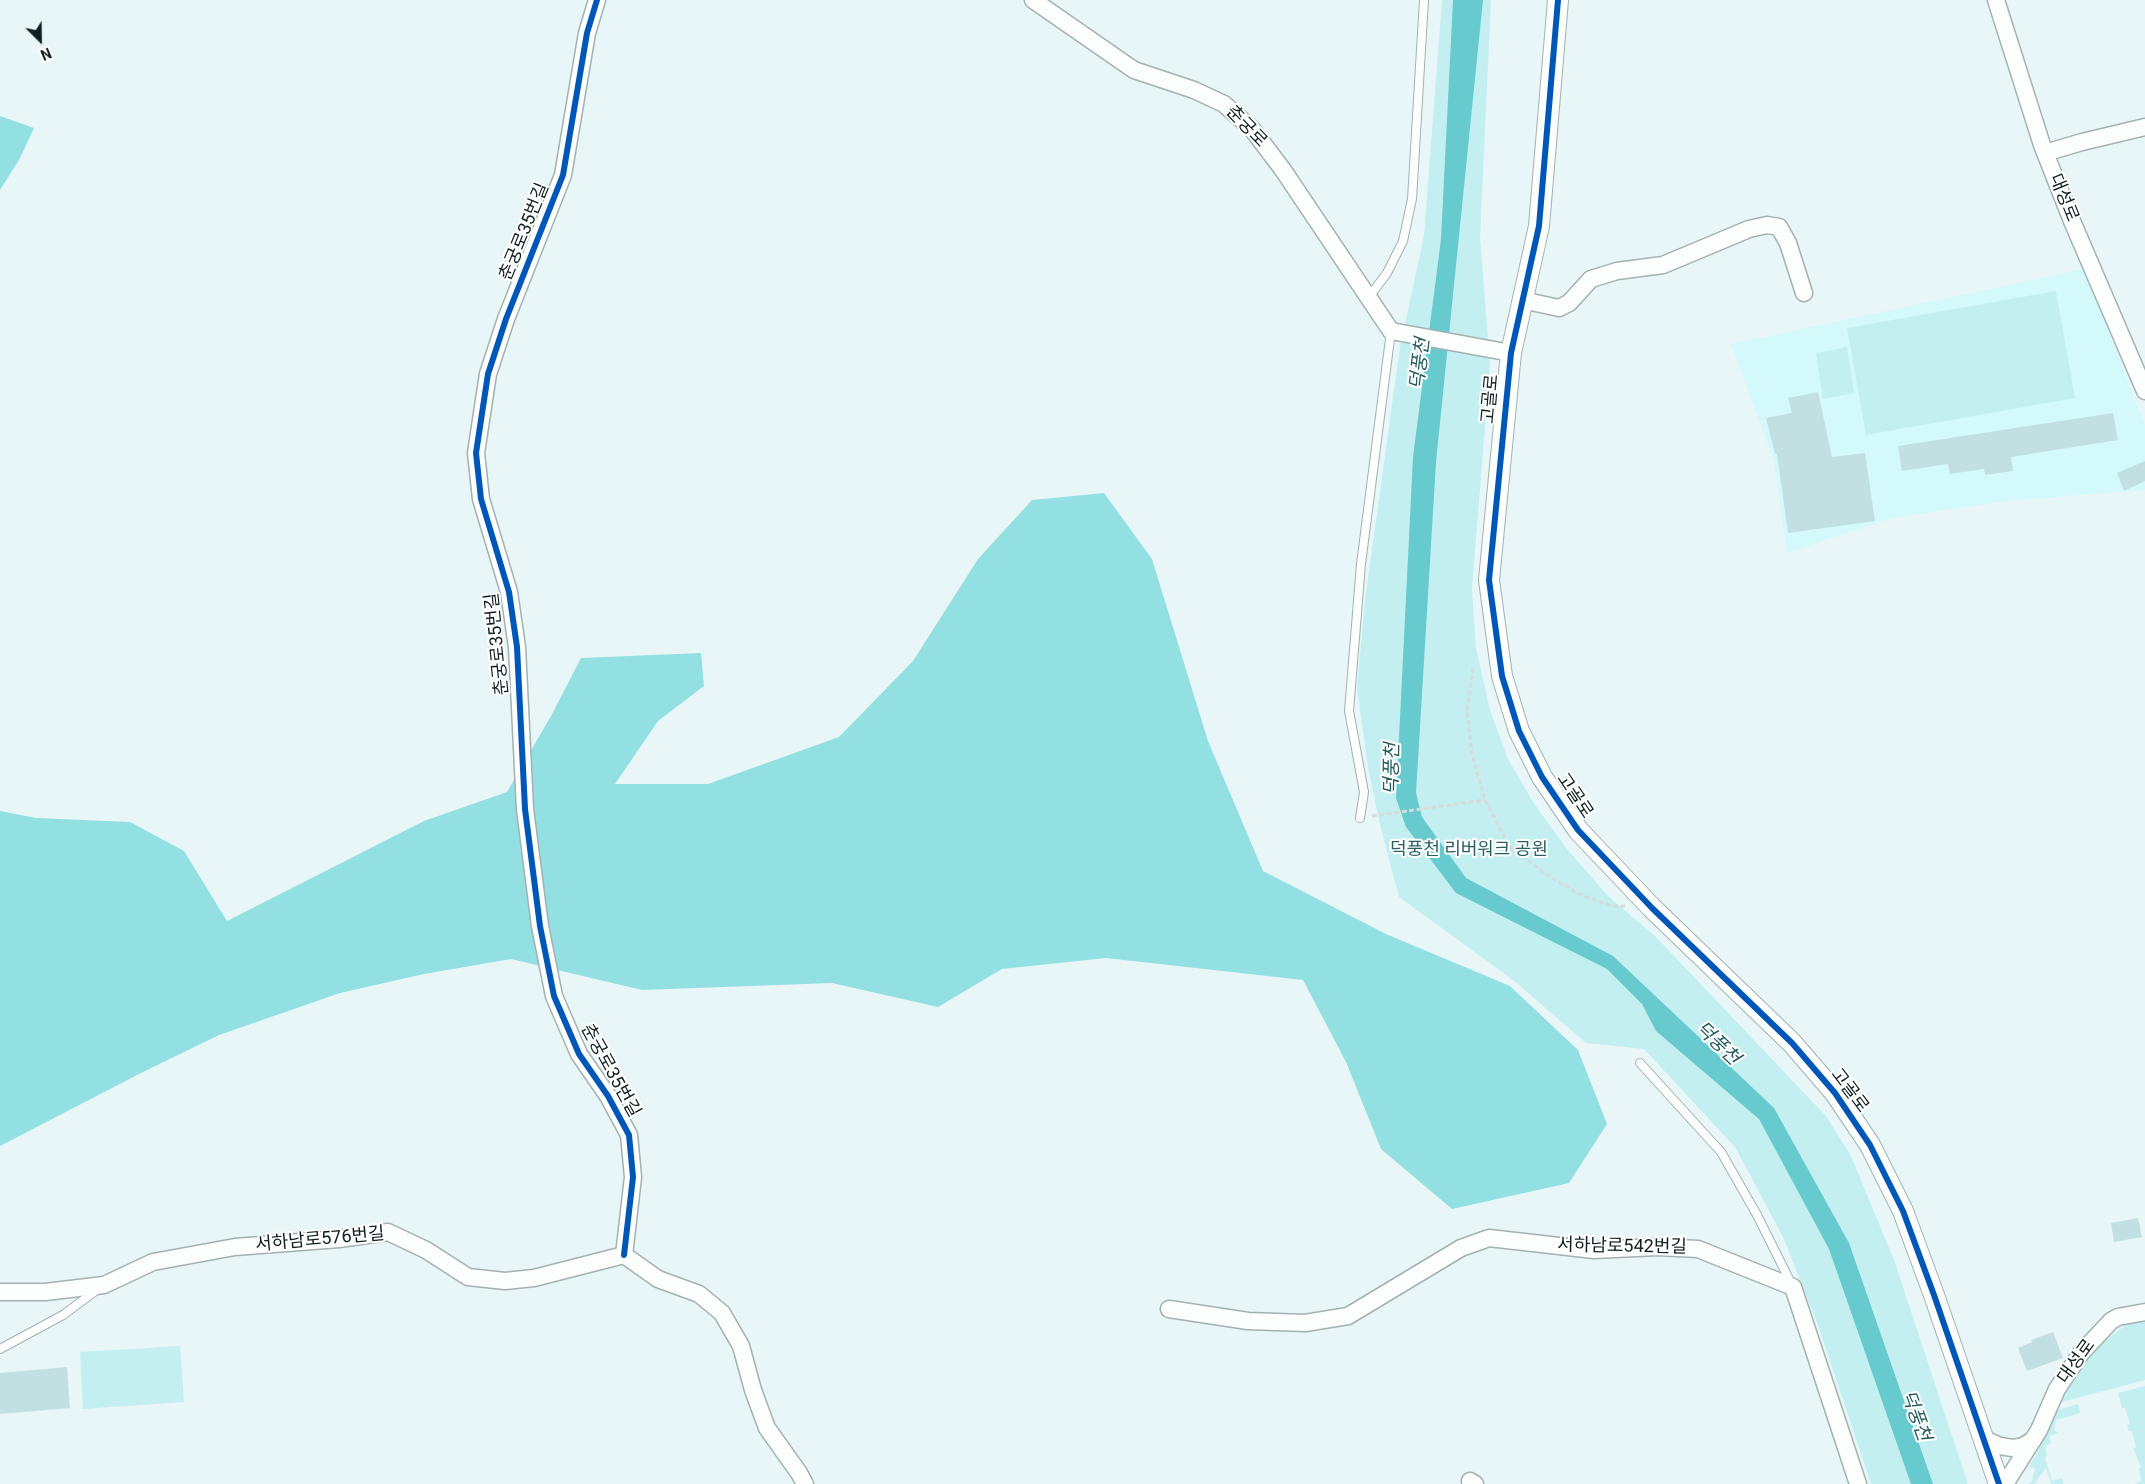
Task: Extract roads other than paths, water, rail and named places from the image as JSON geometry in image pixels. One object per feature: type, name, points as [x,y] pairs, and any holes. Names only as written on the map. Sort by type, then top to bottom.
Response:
[{"type":"street","name":"춘궁로35번길","points":[[597,0],[587,33],[563,176],[506,319],[488,374],[476,453],[480,499],[509,592],[518,648],[525,809],[540,926],[554,996],[579,1054],[608,1096],[629,1135],[634,1177],[624,1255]]},
{"type":"street","name":"춘궁로","points":[[1033,0],[1134,70],[1194,90],[1224,104],[1245,122],[1283,170],[1391,331]]},
{"type":"street","name":"고골로","points":[[1558,0],[1539,226],[1511,353],[1490,580],[1502,676],[1519,731],[1542,777],[1578,830],[1652,908],[1792,1043],[1835,1093],[1870,1145],[1903,1211],[1999,1484]]},
{"type":"street","name":"대성로","points":[[1996,0],[2045,153],[2145,391]]},
{"type":"street","points":[[2045,153],[2145,127]]},
{"type":"street","points":[[1522,300],[1560,308],[1569,303],[1591,279],[1617,271],[1663,265],[1749,229],[1767,226],[1779,228],[1788,243],[1804,292]]},
{"type":"street","points":[[1391,331],[1511,353]]},
{"type":"street","name":"서하남로576번길","points":[[0,1292],[44,1292],[104,1285],[152,1262],[171,1258],[235,1247],[339,1239],[388,1232],[426,1250],[468,1277],[505,1281],[534,1278],[624,1255]]},
{"type":"street","name":"서하남로542번길","points":[[1169,1309],[1248,1321],[1305,1323],[1348,1316],[1460,1248],[1489,1238],[1594,1250],[1658,1247],[1698,1249],[1793,1286]]},
{"type":"street","points":[[624,1255],[658,1279],[699,1294],[722,1312],[741,1346],[753,1390],[767,1428],[805,1484]]},
{"type":"street","points":[[1793,1286],[1858,1484]]},
{"type":"street","name":"대성로","points":[[2005,1484],[2033,1440],[2067,1373],[2101,1329],[2118,1317],[2145,1312]]},
{"type":"street","points":[[1984,1439],[2000,1446],[2014,1448],[2023,1446],[2033,1440]]},
{"type":"lane","points":[[1369,297],[1387,273],[1403,241],[1412,199],[1424,0]]},
{"type":"lane","points":[[1360,818],[1364,792],[1349,711],[1361,564],[1391,331]]},
{"type":"lane","points":[[1640,1063],[1721,1152],[1757,1215],[1793,1286]]},
{"type":"lane","points":[[0,1348],[63,1315],[104,1285]]},
{"type":"water label","name":"덕풍천","points":[[1421,364]]},
{"type":"water label","name":"덕풍천","points":[[1393,769]]},
{"type":"water label","name":"덕풍천","points":[[1717,1044]]},
{"type":"water label","name":"덕풍천","points":[[1915,1416]]},
{"type":"park label","name":"덕풍천 리버워크 공원","points":[[1469,850]]}]
